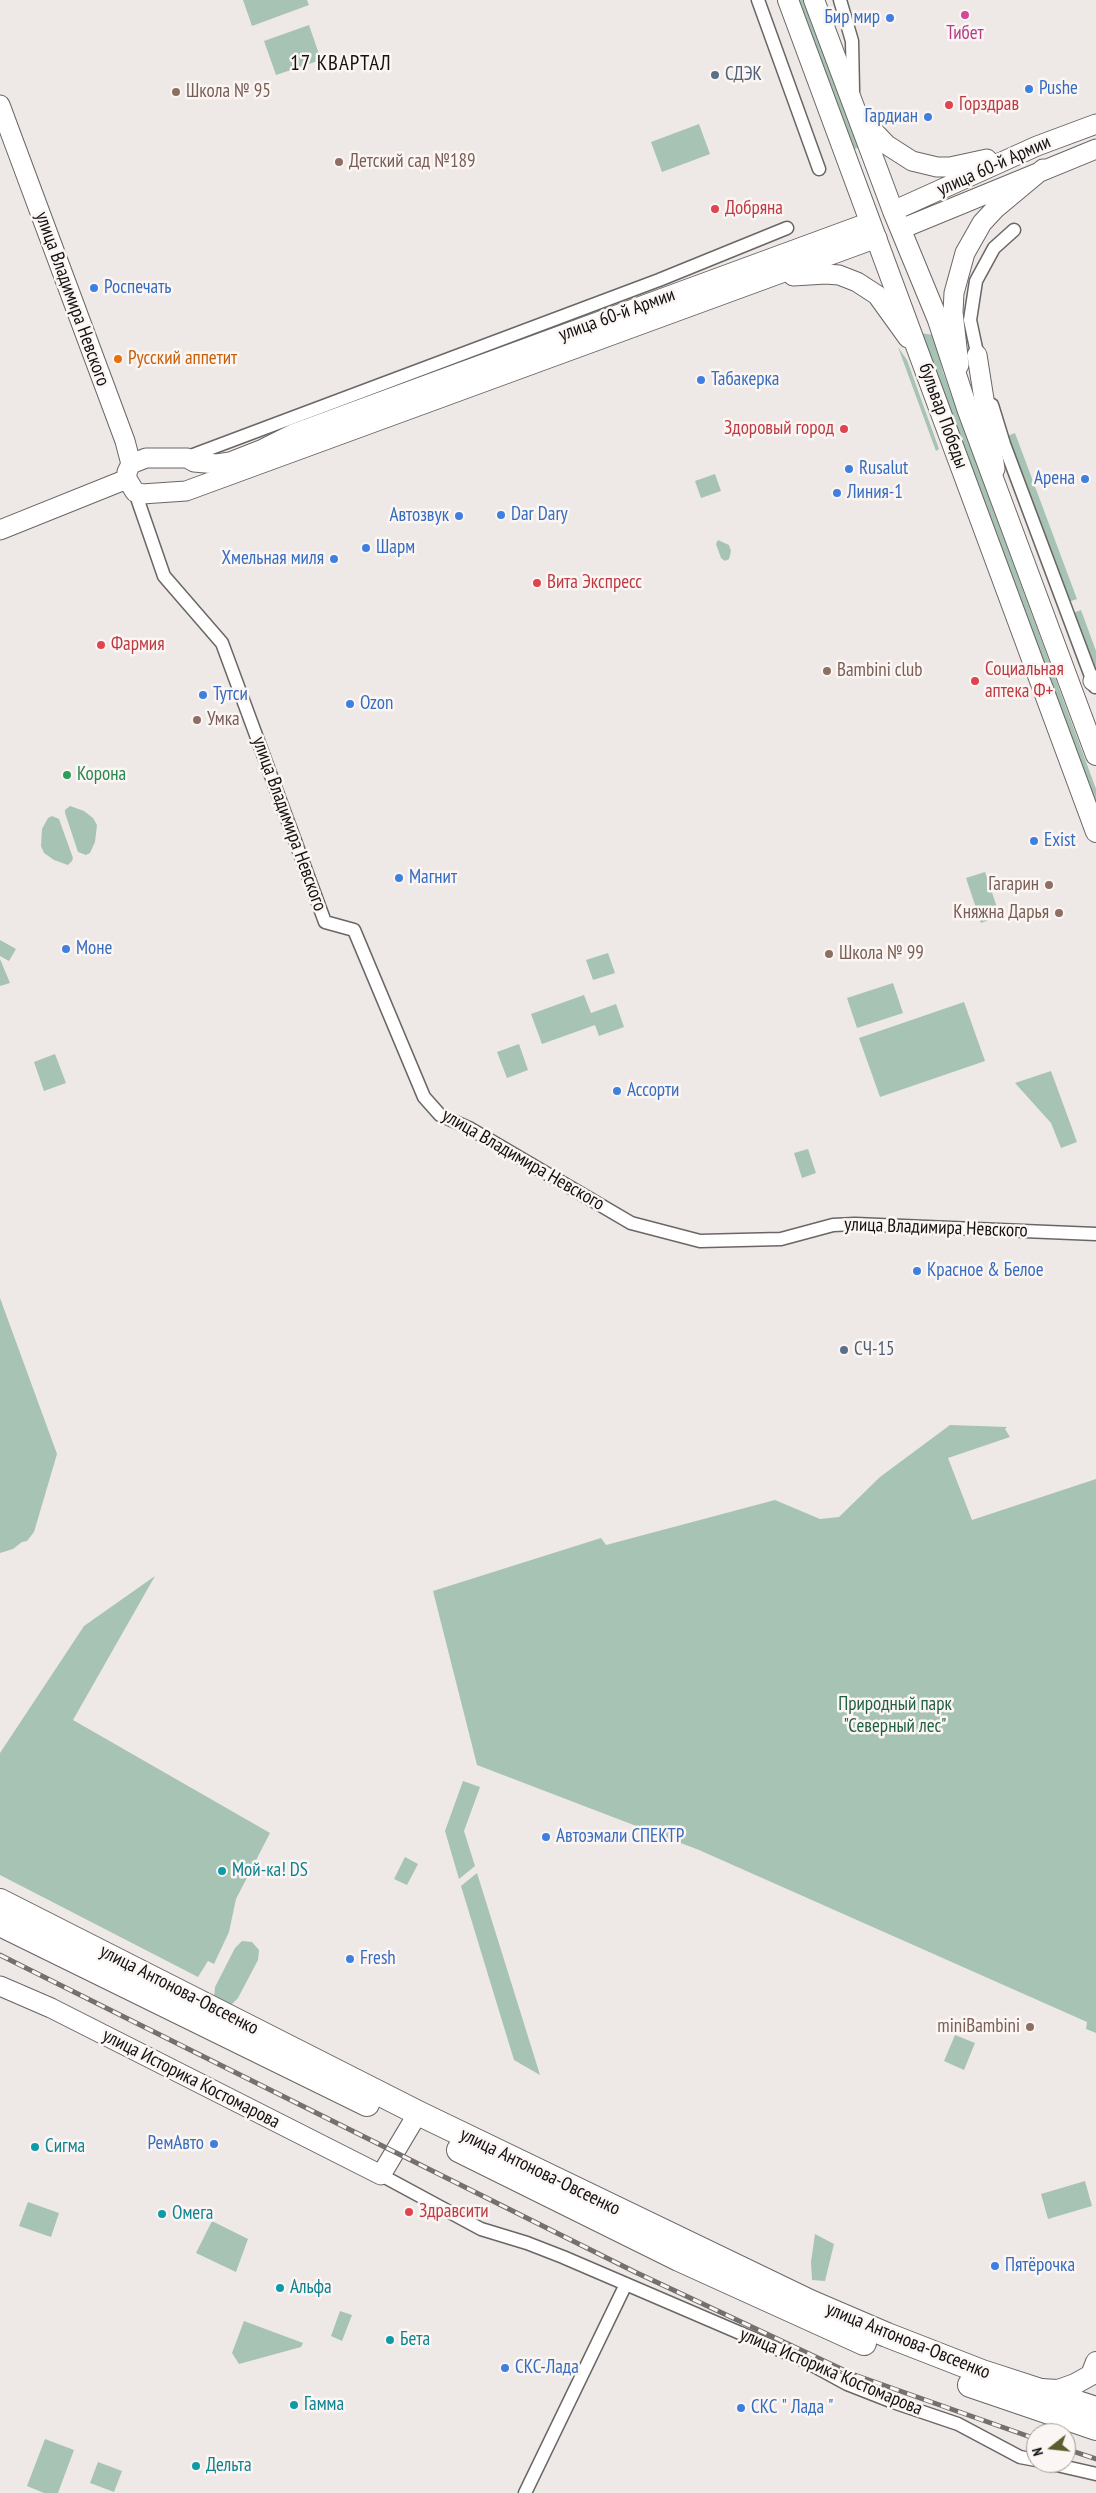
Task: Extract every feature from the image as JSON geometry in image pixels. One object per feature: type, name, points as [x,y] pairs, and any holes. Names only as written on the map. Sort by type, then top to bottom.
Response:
[{"type":"highway","name":"улица Антонова-Овсеенко","points":[[0,1901],[414,2119],[541,2193],[802,2317],[968,2384],[1088,2416]]},
{"type":"highway","name":"улица Антонова-Овсеенко","points":[[0,1924],[414,2119],[810,2302],[912,2345],[1034,2389],[1088,2416]]},
{"type":"main road","name":"бульвар Победы","points":[[788,0],[924,362],[1096,832]]},
{"type":"main road","name":"бульвар Победы","points":[[814,0],[897,220],[938,320],[968,411],[1096,755]]},
{"type":"main road","name":"улица 60-й Армии","points":[[874,230],[897,220]]},
{"type":"main road","points":[[1034,2389],[1058,2390],[1092,2372]]},
{"type":"main road","points":[[1088,2416],[1092,2372]]},
{"type":"street","points":[[758,0],[819,169]]},
{"type":"street","points":[[840,0],[852,41],[854,109],[886,145],[912,161],[925,165],[950,167],[968,165],[1037,146]]},
{"type":"street","name":"улица Владимира Невского","points":[[0,105],[125,441],[131,479],[164,576],[222,643],[325,922],[354,930],[424,1096],[440,1115],[470,1128],[631,1222],[700,1241],[781,1240],[832,1225],[855,1224],[1096,1234]]},
{"type":"street","name":"улица 60-й Армии","points":[[897,220],[1037,146],[1096,124]]},
{"type":"street","name":"улица 60-й Армии","points":[[897,220],[1043,170],[1096,149]]},
{"type":"street","points":[[968,411],[955,332],[954,293],[958,274],[972,238],[982,223],[1012,193],[1043,170]]},
{"type":"street","points":[[131,479],[142,494],[186,491],[196,482],[198,475],[193,458],[659,280],[787,228]]},
{"type":"street","name":"улица 60-й Армии","points":[[0,530],[131,479],[146,458],[193,458],[217,464],[230,462],[263,450],[293,434],[607,328],[764,280],[874,230]]},
{"type":"street","name":"улица 60-й Армии","points":[[186,491],[607,328],[874,230]]},
{"type":"street","points":[[1000,495],[970,320],[976,281],[994,248],[1014,230]]},
{"type":"street","points":[[764,280],[826,274],[858,282],[877,295],[924,362]]},
{"type":"street","points":[[976,355],[1004,444],[1095,684]]},
{"type":"street","name":"улица Историка Костомарова","points":[[0,1986],[51,2008],[381,2175],[481,2230],[527,2243],[626,2284],[803,2360],[847,2384],[958,2424],[1020,2457],[1026,2458]]},
{"type":"street","points":[[381,2175],[414,2119]]},
{"type":"street","points":[[525,2493],[626,2284]]},
{"type":"street","points":[[1076,2469],[1096,2474]]},
{"type":"green space","points":[[243,0],[307,0],[309,5],[252,26]]},
{"type":"green space","points":[[796,0],[808,0],[862,146],[852,150]]},
{"type":"green space","points":[[309,25],[321,60],[276,75],[264,41]]},
{"type":"green space","points":[[699,124],[710,154],[662,172],[651,142]]},
{"type":"green space","points":[[920,333],[934,335],[943,372],[1096,789],[1096,809]]},
{"type":"green space","points":[[898,347],[907,360],[939,449],[936,451]]},
{"type":"green space","points":[[1015,433],[1077,599],[1068,602],[1007,436]]},
{"type":"green space","points":[[715,474],[721,491],[701,498],[695,481]]},
{"type":"green space","points":[[718,540],[729,545],[731,551],[729,559],[725,561],[721,558],[716,544]]},
{"type":"green space","points":[[1081,610],[1096,651],[1096,673],[1073,613]]},
{"type":"green space","points":[[70,806],[84,811],[93,818],[97,825],[95,842],[90,853],[86,855],[78,852],[65,813],[65,810]]},
{"type":"green space","points":[[52,816],[59,819],[73,858],[68,865],[54,860],[44,853],[41,846],[42,829],[48,818]]},
{"type":"green space","points":[[985,872],[1000,916],[981,923],[966,878]]},
{"type":"green space","points":[[0,940],[16,949],[9,961],[0,956]]},
{"type":"green space","points":[[608,953],[615,973],[593,980],[586,960]]},
{"type":"green space","points":[[0,959],[10,983],[0,986]]},
{"type":"green space","points":[[893,983],[903,1013],[857,1028],[847,998]]},
{"type":"green space","points":[[584,995],[591,1013],[616,1004],[624,1027],[599,1036],[595,1025],[542,1044],[531,1014]]},
{"type":"green space","points":[[964,1002],[985,1061],[880,1097],[859,1038]]},
{"type":"green space","points":[[519,1044],[528,1070],[507,1078],[497,1052]]},
{"type":"green space","points":[[55,1054],[66,1083],[44,1091],[34,1062]]},
{"type":"green space","points":[[1051,1071],[1077,1142],[1061,1148],[1051,1123],[1015,1083]]},
{"type":"green space","points":[[808,1149],[816,1173],[802,1178],[794,1153]]},
{"type":"green space","points":[[0,1298],[57,1454],[34,1532],[27,1541],[22,1542],[13,1549],[0,1553]]},
{"type":"green space","name":"Природный парк \"Северный лес\"","points":[[950,1425],[1007,1427],[1005,1429],[1010,1437],[948,1458],[972,1520],[1096,1479],[1096,2033],[1086,2029],[1087,2022],[699,1850],[477,1765],[433,1591],[601,1538],[606,1545],[775,1500],[820,1519],[839,1517],[880,1477]]},
{"type":"green space","points":[[155,1576],[73,1720],[270,1833],[236,1899],[229,1932],[214,1964],[208,1961],[198,1977],[0,1875],[0,1753],[84,1626]]},
{"type":"green space","points":[[463,1781],[480,1787],[464,1831],[475,1866],[459,1879],[445,1831]]},
{"type":"green space","points":[[405,1857],[418,1864],[407,1885],[394,1879]]},
{"type":"green space","points":[[477,1873],[540,2075],[514,2060],[461,1886]]},
{"type":"green space","points":[[242,1941],[252,1942],[259,1950],[258,1960],[238,1998],[231,2005],[214,1997],[215,1987],[235,1948]]},
{"type":"green space","points":[[955,2035],[975,2043],[964,2070],[944,2061]]},
{"type":"green space","points":[[1085,2181],[1092,2206],[1048,2219],[1041,2194]]},
{"type":"green space","points":[[28,2202],[59,2213],[51,2237],[19,2226]]},
{"type":"green space","points":[[212,2221],[248,2239],[236,2272],[196,2253]]},
{"type":"green space","points":[[815,2234],[834,2244],[825,2281],[812,2280],[811,2262]]},
{"type":"green space","points":[[340,2311],[352,2315],[342,2341],[331,2336]]},
{"type":"green space","points":[[244,2321],[303,2343],[301,2347],[239,2364],[232,2353]]},
{"type":"green space","points":[[45,2439],[74,2450],[58,2493],[44,2493],[27,2486]]},
{"type":"green space","points":[[98,2462],[122,2471],[114,2492],[90,2483]]},
{"type":"railway","points":[[0,1955],[635,2272],[852,2374],[1026,2435]]},
{"type":"railway","points":[[1076,2452],[1096,2459]]},
{"type":"place","name":"Тибет","points":[[965,15]]},
{"type":"place","name":"Бир мир","points":[[890,18]]},
{"type":"place","name":"СДЭК","points":[[715,75]]},
{"type":"place","name":"Pushe","points":[[1029,89]]},
{"type":"place","name":"Школа № 95","points":[[176,92]]},
{"type":"place","name":"Горздрав","points":[[949,105]]},
{"type":"place","name":"Гардиан","points":[[928,117]]},
{"type":"place","name":"Детский сад №189","points":[[339,162]]},
{"type":"place","name":"Добряна","points":[[715,209]]},
{"type":"place","name":"Роспечать","points":[[94,288]]},
{"type":"place","name":"Русский аппетит","points":[[118,359]]},
{"type":"place","name":"Табакерка","points":[[701,380]]},
{"type":"place","name":"Здоровый город","points":[[844,429]]},
{"type":"place","name":"Rusalut","points":[[849,469]]},
{"type":"place","name":"Арена","points":[[1085,479]]},
{"type":"place","name":"Линия-1","points":[[837,493]]},
{"type":"place","name":"Dar Dary","points":[[501,515]]},
{"type":"place","name":"Автозвук","points":[[459,516]]},
{"type":"place","name":"Шарм","points":[[366,548]]},
{"type":"place","name":"Хмельная миля","points":[[334,559]]},
{"type":"place","name":"Вита Экспресс","points":[[537,583]]},
{"type":"place","name":"Фармия","points":[[101,645]]},
{"type":"place","name":"Bambini club","points":[[827,671]]},
{"type":"place","name":"Социальная аптека Ф+","points":[[975,681]]},
{"type":"place","name":"Тутси","points":[[203,695]]},
{"type":"place","name":"Ozon","points":[[350,704]]},
{"type":"place","name":"Умка","points":[[197,720]]},
{"type":"place","name":"Корона","points":[[67,775]]},
{"type":"place","name":"Exist","points":[[1034,841]]},
{"type":"place","name":"Магнит","points":[[399,878]]},
{"type":"place","name":"Гагарин","points":[[1049,885]]},
{"type":"place","name":"Княжна Дарья","points":[[1059,913]]},
{"type":"place","name":"Моне","points":[[66,949]]},
{"type":"place","name":"Школа № 99","points":[[829,954]]},
{"type":"place","name":"Ассорти","points":[[617,1091]]},
{"type":"place","name":"Красное & Белое","points":[[917,1271]]},
{"type":"place","name":"СЧ-15","points":[[844,1350]]},
{"type":"place","name":"Автоэмали СПЕКТР","points":[[546,1837]]},
{"type":"place","name":"Мой-ка! DS","points":[[222,1871]]},
{"type":"place","name":"Fresh","points":[[350,1959]]},
{"type":"place","name":"miniBambini","points":[[1030,2027]]},
{"type":"place","name":"РемАвто","points":[[214,2144]]},
{"type":"place","name":"Сигма","points":[[35,2147]]},
{"type":"place","name":"Здравсити","points":[[409,2212]]},
{"type":"place","name":"Омега","points":[[162,2214]]},
{"type":"place","name":"Пятёрочка","points":[[995,2266]]},
{"type":"place","name":"Альфа","points":[[280,2288]]},
{"type":"place","name":"Бета","points":[[390,2340]]},
{"type":"place","name":"СКС-Лада","points":[[505,2368]]},
{"type":"place","name":"Гамма","points":[[294,2405]]},
{"type":"place","name":"СКС \" Лада \"","points":[[741,2408]]},
{"type":"place","name":"Дельта","points":[[196,2466]]},
{"type":"district","name":"17 КВАРТАЛ","points":[[341,64]]}]
